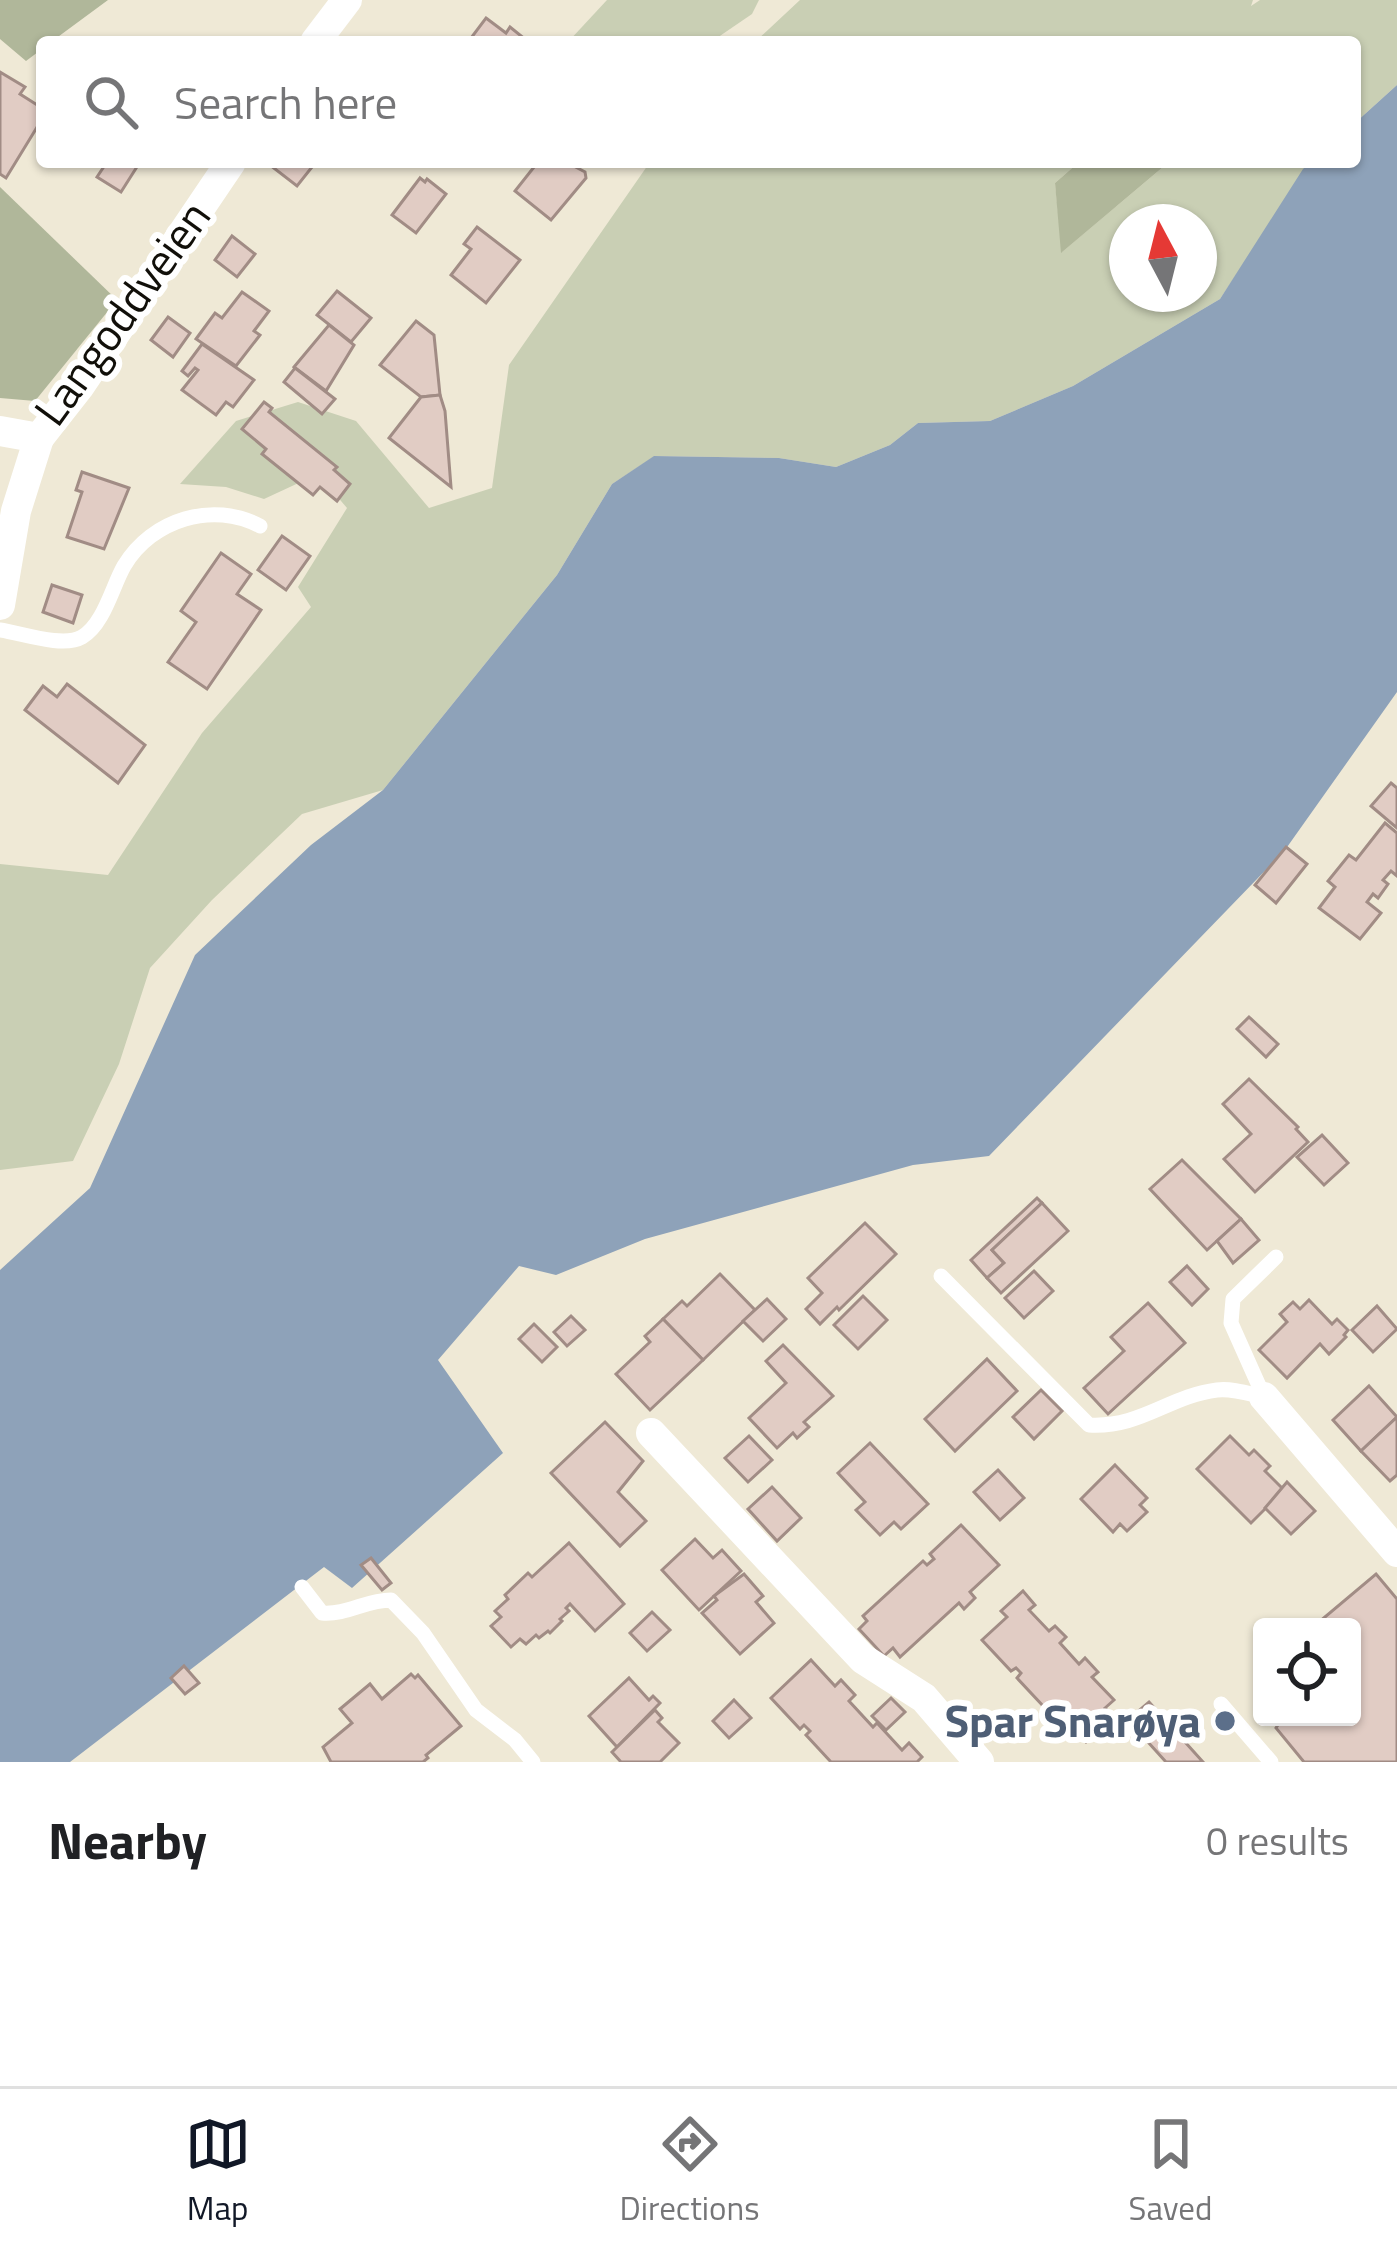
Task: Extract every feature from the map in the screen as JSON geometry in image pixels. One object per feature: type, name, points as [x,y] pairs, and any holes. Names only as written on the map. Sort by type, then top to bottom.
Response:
[{"type":"street","points":[[320,36],[347,0]]},
{"type":"street","name":"Langoddveien","points":[[0,431],[38,438],[79,387],[227,168]]},
{"type":"street","points":[[0,604],[16,511],[38,438]]},
{"type":"street","points":[[1264,1397],[1397,1552]]},
{"type":"street","points":[[651,1433],[863,1659],[925,1698],[979,1762]]},
{"type":"lane","points":[[0,630],[81,638],[96,622],[126,561],[155,533],[202,512],[239,515],[260,526]]},
{"type":"lane","points":[[1264,1397],[1231,1323],[1233,1299],[1276,1257]]},
{"type":"lane","points":[[941,1276],[1089,1425],[1116,1426],[1221,1388],[1264,1397]]},
{"type":"lane","points":[[302,1587],[322,1613],[340,1615],[375,1600],[391,1600],[423,1633],[476,1710],[515,1740],[532,1762]]},
{"type":"lane","points":[[1221,1704],[1271,1762]]},
{"type":"green space","points":[[0,0],[108,0],[59,36],[36,36],[36,54],[26,61],[0,39]]},
{"type":"green space","points":[[607,0],[759,0],[752,14],[720,36],[574,36]]},
{"type":"green space","points":[[800,0],[1253,0],[1251,6],[1260,0],[1397,0],[1397,85],[1361,118],[1361,36],[761,36]]},
{"type":"green space","points":[[646,168],[1072,168],[1055,183],[1062,252],[1109,212],[1109,312],[1198,312],[1073,386],[990,421],[918,423],[890,445],[836,467],[779,458],[655,456],[612,484],[557,575],[383,790],[302,814],[212,900],[150,968],[119,1064],[73,1161],[0,1170],[0,864],[108,875],[202,733],[311,607],[298,587],[347,508],[318,474],[264,499],[226,487],[180,484],[236,421],[298,402],[356,421],[429,508],[492,488],[509,365]]},
{"type":"green space","points":[[1072,168],[1162,168],[1119,204],[1109,204],[1109,213],[1061,253],[1055,183]]},
{"type":"green space","points":[[1162,168],[1307,168],[1220,299],[1217,204],[1119,204]]},
{"type":"green space","points":[[0,187],[117,300],[35,401],[0,398]]},
{"type":"water","points":[[1397,85],[1397,692],[1285,850],[989,1156],[913,1165],[645,1239],[556,1275],[519,1266],[438,1360],[503,1453],[352,1588],[324,1567],[70,1762],[0,1762],[0,1270],[90,1188],[195,955],[311,845],[383,790],[557,575],[612,484],[654,456],[779,458],[836,467],[890,445],[918,423],[990,421],[1073,386],[1198,312],[1217,312],[1217,301],[1304,168],[1361,168],[1361,118]]},
{"type":"building","points":[[486,18],[506,33],[510,27],[521,36],[472,36]]},
{"type":"building","points":[[0,72],[25,87],[20,94],[36,104],[36,129],[6,178],[0,174]]},
{"type":"building","points":[[103,168],[136,168],[121,192],[97,177]]},
{"type":"building","points":[[274,168],[311,168],[297,186]]},
{"type":"building","points":[[533,168],[585,172],[586,178],[551,220],[515,191]]},
{"type":"building","points":[[420,178],[446,194],[416,233],[392,215]]},
{"type":"building","points":[[477,227],[520,260],[486,303],[451,275],[471,249],[464,244]]},
{"type":"building","points":[[232,236],[255,254],[237,277],[215,260]]},
{"type":"building","points":[[337,291],[371,318],[351,342],[317,315]]},
{"type":"building","points":[[242,292],[269,311],[254,331],[260,335],[236,366],[196,339],[215,313],[222,318]]},
{"type":"building","points":[[168,317],[190,333],[173,357],[151,340]]},
{"type":"building","points":[[416,321],[434,335],[440,395],[421,397],[380,365]]},
{"type":"building","points":[[329,325],[354,345],[326,391],[294,367]]},
{"type":"building","points":[[202,344],[254,380],[233,407],[226,402],[216,415],[182,390],[198,370],[188,376],[182,371]]},
{"type":"building","points":[[295,368],[335,399],[322,414],[284,382]]},
{"type":"building","points":[[440,395],[451,487],[389,438],[421,397]]},
{"type":"building","points":[[264,402],[272,408],[269,412],[337,467],[334,470],[350,484],[337,501],[320,487],[313,495],[262,454],[266,449],[242,429]]},
{"type":"building","points":[[82,472],[129,488],[104,549],[67,537],[82,492],[76,490]]},
{"type":"building","points":[[282,536],[310,556],[286,590],[258,570]]},
{"type":"building","points":[[221,553],[251,574],[237,594],[261,610],[207,689],[168,662],[196,622],[181,611]]},
{"type":"building","points":[[52,585],[82,595],[73,623],[43,612]]},
{"type":"building","points":[[67,684],[145,745],[118,783],[25,710],[43,686],[57,697]]},
{"type":"building","points":[[1391,783],[1397,788],[1397,828],[1371,806]]},
{"type":"building","points":[[1385,823],[1397,833],[1397,876],[1391,871],[1378,898],[1373,894],[1367,902],[1381,913],[1360,939],[1319,908],[1335,887],[1328,881],[1349,855],[1356,860]]},
{"type":"building","points":[[1286,847],[1307,864],[1276,903],[1255,885]]},
{"type":"building","points":[[1249,1017],[1278,1044],[1266,1057],[1237,1029]]},
{"type":"building","points":[[1249,1079],[1308,1142],[1255,1192],[1224,1159],[1251,1134],[1223,1104]]},
{"type":"building","points":[[1322,1135],[1348,1163],[1324,1185],[1297,1157]]},
{"type":"building","points":[[1182,1160],[1241,1219],[1207,1250],[1150,1189]]},
{"type":"building","points":[[1037,1198],[1042,1203],[992,1250],[1004,1263],[987,1278],[971,1260]]},
{"type":"building","points":[[1042,1203],[1068,1231],[1001,1293],[987,1278],[1004,1263],[992,1250]]},
{"type":"building","points":[[1241,1219],[1259,1240],[1233,1263],[1217,1241]]},
{"type":"building","points":[[865,1223],[896,1254],[820,1324],[806,1309],[822,1293],[808,1278]]},
{"type":"building","points":[[1187,1266],[1208,1289],[1192,1305],[1170,1282]]},
{"type":"building","points":[[1034,1271],[1053,1291],[1024,1318],[1005,1298]]},
{"type":"building","points":[[720,1274],[755,1310],[703,1360],[663,1319],[682,1301],[687,1306]]},
{"type":"building","points":[[863,1296],[887,1320],[858,1349],[834,1325]]},
{"type":"building","points":[[767,1299],[786,1319],[763,1341],[743,1321]]},
{"type":"building","points":[[1309,1300],[1332,1324],[1337,1319],[1348,1330],[1329,1354],[1320,1344],[1287,1378],[1259,1350],[1287,1322],[1280,1314],[1293,1302],[1300,1309]]},
{"type":"building","points":[[1148,1303],[1185,1343],[1108,1414],[1084,1388],[1124,1351],[1111,1337]]},
{"type":"building","points":[[1377,1306],[1397,1329],[1373,1352],[1352,1330]]},
{"type":"building","points":[[571,1316],[585,1330],[567,1346],[554,1332]]},
{"type":"building","points":[[663,1319],[703,1360],[650,1410],[616,1374],[650,1342],[645,1336]]},
{"type":"building","points":[[534,1324],[557,1347],[542,1362],[519,1339]]},
{"type":"building","points":[[783,1345],[833,1396],[804,1422],[809,1427],[797,1438],[793,1433],[777,1448],[749,1418],[786,1383],[766,1361]]},
{"type":"building","points":[[987,1359],[1017,1391],[955,1451],[925,1419]]},
{"type":"building","points":[[1369,1386],[1397,1417],[1361,1451],[1333,1420]]},
{"type":"building","points":[[1041,1390],[1062,1411],[1034,1439],[1013,1417]]},
{"type":"building","points":[[1397,1417],[1397,1475],[1390,1481],[1361,1451]]},
{"type":"building","points":[[605,1422],[643,1461],[618,1492],[646,1521],[620,1546],[551,1473]]},
{"type":"building","points":[[749,1436],[772,1460],[748,1482],[725,1458]]},
{"type":"building","points":[[1230,1436],[1249,1455],[1254,1450],[1270,1466],[1265,1471],[1284,1490],[1251,1523],[1197,1469]]},
{"type":"building","points":[[870,1443],[928,1504],[901,1529],[894,1522],[880,1535],[856,1510],[865,1502],[838,1473]]},
{"type":"building","points":[[1115,1465],[1147,1498],[1140,1505],[1147,1512],[1127,1531],[1120,1524],[1113,1532],[1081,1499]]},
{"type":"building","points":[[998,1470],[1024,1498],[1000,1520],[974,1492]]},
{"type":"building","points":[[1287,1482],[1315,1511],[1291,1534],[1265,1508]]},
{"type":"building","points":[[772,1487],[801,1518],[777,1541],[748,1509]]},
{"type":"building","points":[[961,1525],[999,1565],[970,1592],[975,1598],[964,1609],[959,1603],[900,1657],[893,1648],[884,1656],[859,1629],[867,1621],[863,1616],[923,1561],[927,1565],[934,1559],[930,1554]]},
{"type":"building","points":[[695,1539],[713,1558],[722,1550],[741,1571],[699,1610],[662,1570]]},
{"type":"building","points":[[569,1543],[624,1604],[595,1631],[570,1604],[550,1633],[536,1635],[526,1644],[520,1639],[511,1647],[491,1626],[501,1617],[495,1611],[528,1573],[532,1577]]},
{"type":"building","points":[[371,1558],[391,1583],[382,1590],[361,1565]]},
{"type":"building","points":[[744,1574],[763,1596],[756,1602],[774,1623],[740,1654],[702,1613],[717,1600],[714,1596]]},
{"type":"building","points":[[1376,1574],[1397,1599],[1397,1762],[1304,1762],[1276,1728],[1361,1726],[1361,1618],[1324,1618]]},
{"type":"building","points":[[1023,1591],[1035,1605],[1029,1610],[1049,1631],[1055,1626],[1066,1637],[1060,1643],[1079,1664],[1085,1658],[1098,1672],[1092,1677],[1114,1700],[1105,1708],[1113,1717],[1086,1742],[1078,1734],[1073,1738],[1017,1678],[1021,1673],[1016,1668],[1011,1671],[982,1640],[1007,1617],[1001,1611]]},
{"type":"building","points":[[652,1612],[670,1630],[647,1651],[630,1633]]},
{"type":"building","points":[[811,1660],[835,1686],[841,1680],[855,1695],[849,1701],[873,1727],[877,1723],[902,1750],[909,1743],[922,1757],[917,1762],[831,1762],[806,1735],[810,1731],[804,1725],[800,1729],[771,1698]]},
{"type":"building","points":[[184,1666],[199,1683],[185,1694],[171,1678]]},
{"type":"building","points":[[411,1674],[418,1675],[461,1726],[423,1762],[331,1762],[323,1747],[352,1723],[340,1709],[370,1684],[382,1699]]},
{"type":"building","points":[[629,1678],[649,1700],[653,1696],[660,1703],[617,1747],[589,1716]]},
{"type":"building","points":[[891,1698],[905,1712],[886,1730],[872,1716]]},
{"type":"building","points":[[734,1700],[751,1718],[729,1738],[713,1721]]},
{"type":"building","points":[[1149,1702],[1203,1762],[1166,1762],[1128,1720]]},
{"type":"building","points":[[655,1710],[662,1718],[658,1722],[679,1743],[660,1762],[621,1762],[612,1752]]},
{"type":"place","name":"Spar Snarøya","points":[[1225,1721]]}]
